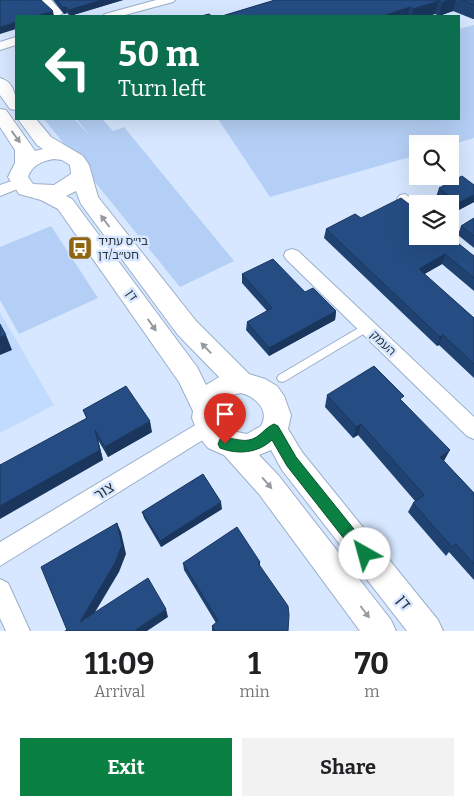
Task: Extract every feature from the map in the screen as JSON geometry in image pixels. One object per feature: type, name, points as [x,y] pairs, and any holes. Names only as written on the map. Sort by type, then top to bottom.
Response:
[{"type":"street","points":[[45,0],[57,13]]},
{"type":"street","points":[[113,15],[169,0]]},
{"type":"street","points":[[0,46],[15,41]]},
{"type":"street","points":[[0,83],[15,104]]},
{"type":"street","points":[[0,114],[25,150],[25,163]]},
{"type":"street","points":[[28,120],[44,141],[79,162],[81,175],[68,188],[45,194],[26,189],[20,183],[18,177],[25,163],[43,154],[64,154]]},
{"type":"street","name":"דן","points":[[81,175],[88,199],[187,328],[241,382]]},
{"type":"street","points":[[0,191],[20,183]]},
{"type":"street","name":"דן","points":[[45,194],[65,204],[188,375],[206,418]]},
{"type":"street","points":[[405,199],[409,202]]},
{"type":"street","name":"העמק","points":[[292,255],[474,430]]},
{"type":"street","points":[[241,382],[253,384],[264,389],[272,397],[278,413],[274,430],[260,443],[248,446],[234,446],[214,437],[206,418],[209,398],[222,387],[241,382]]},
{"type":"street","name":"צור","points":[[0,555],[206,418]]},
{"type":"street","name":"דן","points":[[274,430],[292,461],[427,631]]},
{"type":"street","points":[[234,446],[269,486],[380,631]]},
{"type":"street","points":[[0,591],[18,631]]},
{"type":"lane","points":[[282,378],[367,327]]},
{"type":"shaded area","points":[[474,25],[474,138],[459,142],[459,135],[409,135],[409,157],[270,197],[219,120],[460,120],[460,29]]},
{"type":"shaded area","points":[[45,120],[75,120],[92,138],[77,120],[103,120],[113,131],[124,127],[234,261],[180,287]]},
{"type":"shaded area","points":[[51,226],[98,298],[19,334],[0,300],[0,247]]},
{"type":"shaded area","points":[[0,312],[54,405],[0,433]]},
{"type":"building","points":[[0,0],[41,0],[53,11],[39,15],[15,15],[15,22],[0,27]]},
{"type":"building","points":[[57,0],[102,0],[69,10],[66,7],[63,8]]},
{"type":"building","points":[[275,0],[450,0],[442,3],[439,1],[413,9],[410,7],[386,15],[225,15]]},
{"type":"building","points":[[462,0],[474,0],[474,5]]},
{"type":"building","points":[[462,176],[474,185],[474,195],[459,202],[459,195],[448,195],[439,188],[445,185],[459,185],[459,178]]},
{"type":"building","points":[[401,198],[409,204],[409,245],[459,244],[474,256],[474,278],[445,254],[419,269],[474,318],[474,364],[443,335],[440,337],[326,229],[355,214],[361,218]]},
{"type":"building","points":[[474,218],[474,236],[461,226]]},
{"type":"building","points":[[273,259],[305,292],[313,288],[336,311],[269,348],[247,322],[272,308],[242,274]]},
{"type":"building","points":[[0,324],[6,335],[0,337]]},
{"type":"building","points":[[374,366],[404,396],[400,399],[450,450],[440,457],[474,493],[474,564],[456,544],[452,547],[413,503],[424,495],[361,424],[356,427],[327,395]]},
{"type":"building","points":[[126,386],[150,421],[105,447],[95,430],[100,450],[0,506],[0,465],[87,418],[83,410]]},
{"type":"building","points":[[203,474],[221,502],[160,541],[142,512]]},
{"type":"building","points":[[117,523],[122,545],[115,563],[80,622],[148,578],[166,609],[134,631],[65,631],[67,630],[41,567]]},
{"type":"building","points":[[237,527],[260,562],[258,563],[288,606],[288,631],[215,631],[212,626],[218,621],[183,563]]},
{"type":"place","name":"בי״ס עתיד חט״ב/דן","points":[[80,248]]},
{"type":"route","points":[[225,444],[248,446],[260,443],[274,430],[292,461],[365,554]]}]
